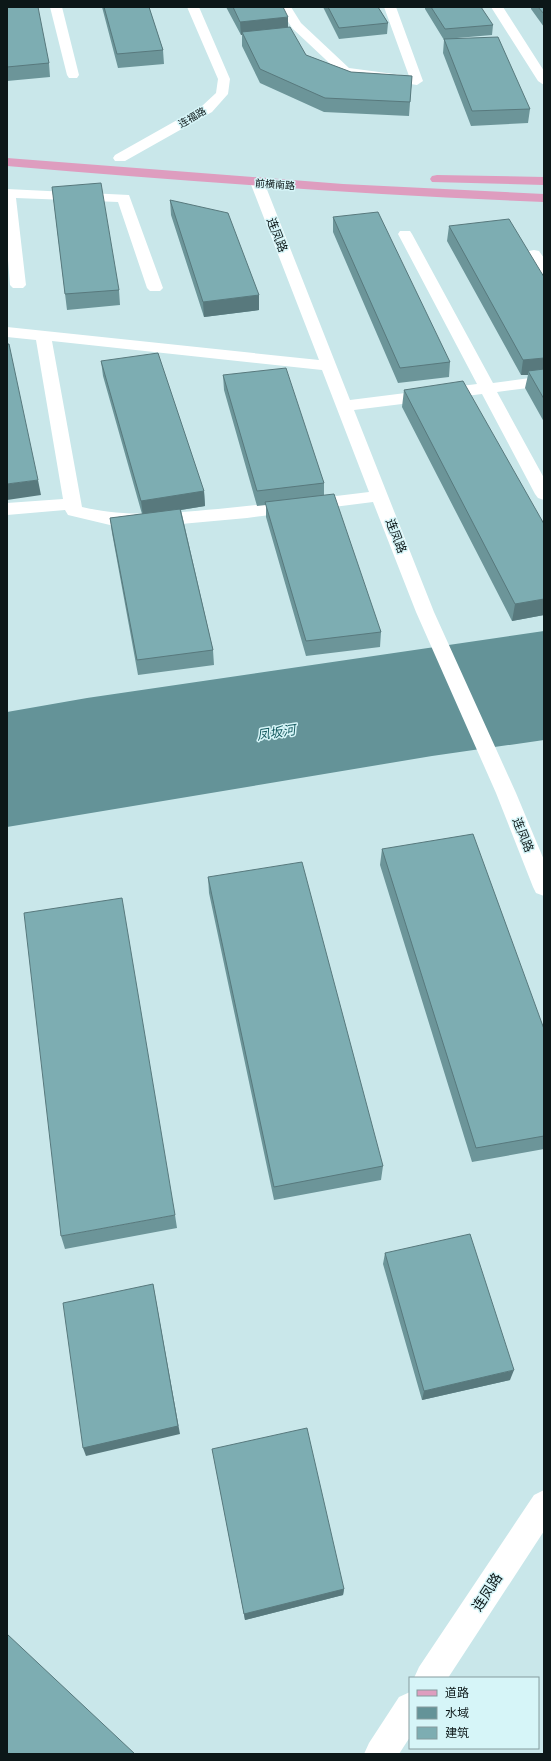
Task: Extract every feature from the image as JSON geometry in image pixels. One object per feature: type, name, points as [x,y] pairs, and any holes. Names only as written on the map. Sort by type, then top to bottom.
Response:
[{"type":"main road","points":[[105,156],[143,159]]},
{"type":"main road","name":"前横南路","points":[[7,162],[257,182],[455,195],[544,198]]},
{"type":"main road","points":[[421,178],[544,181]]},
{"type":"street","points":[[56,7],[73,76]]},
{"type":"street","name":"连福路","points":[[120,158],[208,109],[222,94],[224,79],[193,7]]},
{"type":"street","points":[[285,7],[296,26],[345,71],[417,81],[390,7]]},
{"type":"street","points":[[497,7],[544,81]]},
{"type":"street","name":"连凤路","points":[[257,182],[328,366],[381,496],[425,612],[506,793],[544,887]]},
{"type":"street","points":[[18,285],[8,193],[124,198],[155,288]]},
{"type":"street","points":[[405,234],[544,494]]},
{"type":"street","points":[[534,254],[544,270]]},
{"type":"street","points":[[7,332],[328,366]]},
{"type":"street","points":[[42,336],[74,511],[110,520],[148,521],[247,512],[381,496]]},
{"type":"street","points":[[344,406],[544,381]]},
{"type":"street","points":[[7,509],[72,504]]},
{"type":"street","name":"连凤路","points":[[431,1677],[544,1505]]},
{"type":"street","points":[[380,1754],[409,1710]]},
{"type":"water","name":"凤坂河","points":[[544,631],[544,740],[432,756],[7,827],[7,712],[87,698]]},
{"type":"building","points":[[7,7],[38,7],[49,63],[7,67]]},
{"type":"building","points":[[104,7],[149,7],[163,50],[117,54]]},
{"type":"building","points":[[233,7],[283,7],[288,17],[240,22]]},
{"type":"building","points":[[328,7],[378,7],[388,23],[339,28]]},
{"type":"building","points":[[431,7],[481,7],[493,25],[445,29]]},
{"type":"building","points":[[538,7],[544,7],[544,14]]},
{"type":"building","points":[[290,27],[306,55],[351,72],[412,76],[410,102],[325,98],[260,69],[242,32]]},
{"type":"building","points":[[498,37],[530,109],[472,111],[444,39]]},
{"type":"building","points":[[101,183],[119,290],[65,294],[52,187]]},
{"type":"building","points":[[170,200],[228,213],[259,295],[203,302]]},
{"type":"building","points":[[378,212],[450,362],[400,368],[333,217]]},
{"type":"building","points":[[509,219],[544,277],[544,358],[523,360],[449,226]]},
{"type":"building","points":[[7,344],[9,344],[38,480],[7,484]]},
{"type":"building","points":[[158,353],[204,491],[141,501],[101,361]]},
{"type":"building","points":[[286,368],[324,483],[257,491],[223,375]]},
{"type":"building","points":[[544,369],[544,399],[528,371]]},
{"type":"building","points":[[463,381],[544,524],[544,599],[515,604],[404,390]]},
{"type":"building","points":[[334,494],[381,632],[306,641],[265,502]]},
{"type":"building","points":[[180,509],[213,650],[137,660],[110,518]]},
{"type":"building","points":[[473,834],[544,1029],[544,1136],[476,1148],[382,849]]},
{"type":"building","points":[[302,862],[383,1166],[274,1187],[208,877]]},
{"type":"building","points":[[122,898],[175,1215],[61,1236],[24,913]]},
{"type":"building","points":[[470,1234],[514,1370],[424,1391],[385,1253]]},
{"type":"building","points":[[153,1284],[178,1426],[83,1448],[63,1303]]},
{"type":"building","points":[[307,1428],[344,1589],[244,1614],[212,1449]]},
{"type":"building","points":[[7,1634],[135,1754],[7,1754]]}]
